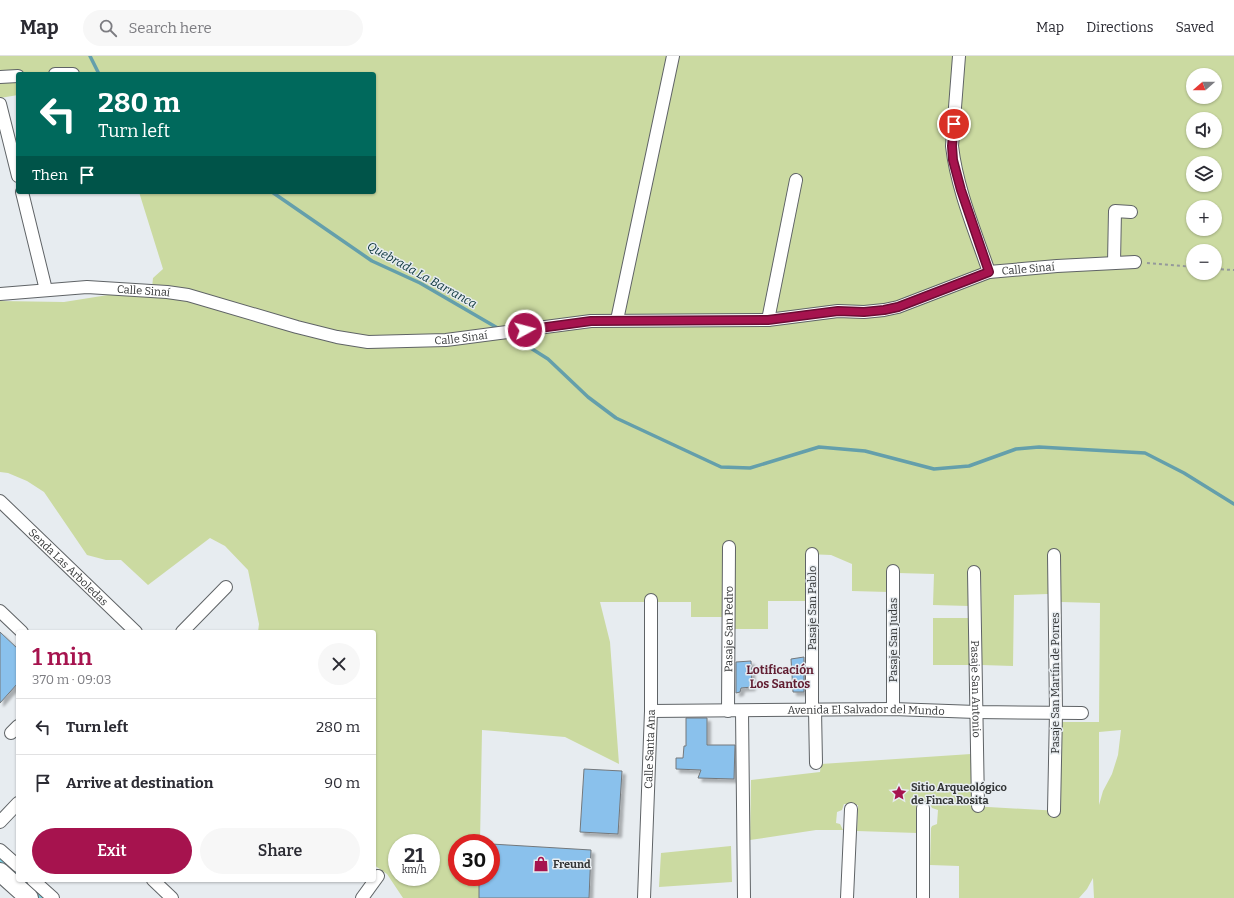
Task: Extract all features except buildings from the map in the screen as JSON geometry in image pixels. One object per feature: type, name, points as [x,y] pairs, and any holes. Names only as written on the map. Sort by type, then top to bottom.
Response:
[{"type":"highway","points":[[0,872],[16,881]]},
{"type":"highway","points":[[18,882],[32,890]]},
{"type":"street","points":[[617,320],[673,56]]},
{"type":"street","points":[[960,56],[952,146],[953,160],[961,190],[989,272]]},
{"type":"street","points":[[0,77],[16,76]]},
{"type":"street","points":[[0,104],[16,168]]},
{"type":"street","points":[[768,320],[796,180]]},
{"type":"street","points":[[22,194],[46,290]]},
{"type":"street","points":[[1114,263],[1114,211],[1131,212]]},
{"type":"street","name":"Calle Sinaí","points":[[0,294],[87,287],[125,288],[188,295],[337,337],[368,342],[446,340],[591,321],[768,320],[838,311],[864,312],[884,310],[898,307],[989,272],[1057,266],[1135,262]]},
{"type":"street","name":"Senda Las Arboledas","points":[[0,501],[134,630]]},
{"type":"street","name":"Pasaje San Pedro","points":[[728,711],[729,548]]},
{"type":"street","name":"Pasaje San Pablo","points":[[812,554],[816,763]]},
{"type":"street","name":"Pasaje San Martín de Porres","points":[[1054,555],[1056,712],[1054,811]]},
{"type":"street","name":"Pasaje San Judas","points":[[893,571],[893,709]]},
{"type":"street","name":"Pasaje San Antonio","points":[[974,572],[978,806]]},
{"type":"street","points":[[184,630],[226,587]]},
{"type":"street","name":"Calle Santa Ana","points":[[644,898],[651,711],[650,600]]},
{"type":"street","points":[[0,611],[20,630]]},
{"type":"street","name":"Avenida El Salvador del Mundo","points":[[651,711],[893,709],[976,712],[1082,713]]},
{"type":"street","points":[[742,711],[744,898]]},
{"type":"street","points":[[0,822],[16,805]]},
{"type":"street","points":[[923,808],[923,898]]},
{"type":"street","points":[[847,898],[851,809]]},
{"type":"street","points":[[0,850],[16,864]]},
{"type":"street","points":[[155,882],[172,898]]},
{"type":"street","points":[[362,898],[374,882]]},
{"type":"street","points":[[32,890],[53,898]]},
{"type":"path","points":[[1135,262],[1186,266]]},
{"type":"path","points":[[1222,269],[1234,270]]},
{"type":"green space","points":[[0,56],[1234,56],[1234,898],[1094,898],[1093,878],[1087,889],[1079,898],[959,898],[959,866],[930,865],[931,828],[937,824],[938,810],[932,808],[930,804],[917,804],[917,833],[857,831],[858,805],[844,804],[842,810],[837,812],[836,823],[840,824],[843,830],[816,830],[750,840],[751,780],[820,772],[821,764],[971,754],[971,806],[1060,811],[1062,722],[1099,722],[1100,603],[1061,602],[1061,560],[1055,555],[1048,556],[1048,594],[1014,595],[1013,666],[982,665],[981,572],[974,572],[969,606],[933,605],[934,574],[898,573],[888,592],[852,591],[852,564],[831,555],[807,554],[807,601],[768,601],[768,629],[734,629],[725,617],[691,617],[691,602],[600,602],[610,642],[619,764],[565,737],[482,730],[480,834],[448,834],[448,886],[479,886],[479,898],[403,898],[395,886],[440,886],[440,834],[388,834],[388,876],[376,866],[376,630],[258,630],[259,624],[248,570],[225,546],[210,538],[148,585],[121,560],[106,560],[87,555],[44,492],[27,481],[8,473],[0,472],[0,301],[64,302],[152,288],[153,278],[163,269],[140,194],[376,194],[376,72],[16,72],[16,95],[0,98]],"holes":[[[1121,730],[1118,755],[1112,774],[1103,791],[1099,805],[1099,732]]]},
{"type":"green space","points":[[933,618],[969,618],[969,665],[933,665]]},
{"type":"green space","points":[[731,846],[732,882],[659,887],[661,853]]},
{"type":"waterway","name":"Quebrada La Barranca","points":[[90,56],[98,72]]},
{"type":"waterway","name":"Quebrada La Barranca","points":[[275,194],[372,261],[420,283],[501,330]]},
{"type":"waterway","name":"Quebrada La Barranca","points":[[510,335],[548,359],[588,397],[616,418],[721,467],[750,468],[819,447],[865,451],[934,469],[969,466],[1016,449],[1039,447],[1145,453],[1184,473],[1234,504]]},
{"type":"waterway","points":[[4,860],[16,872]]},
{"type":"waterway","points":[[27,882],[44,898]]},
{"type":"place","name":"Sitio Arqueológico de Finca Rosita","points":[[899,793]]},
{"type":"place","name":"Freund","points":[[541,864]]},
{"type":"district","name":"Lotificación Los Santos","points":[[780,677]]},
{"type":"route","points":[[525,330],[591,321],[768,320],[838,311],[850,310],[864,312],[884,310],[898,307],[989,272],[961,190],[953,160],[952,146],[954,124]]}]
